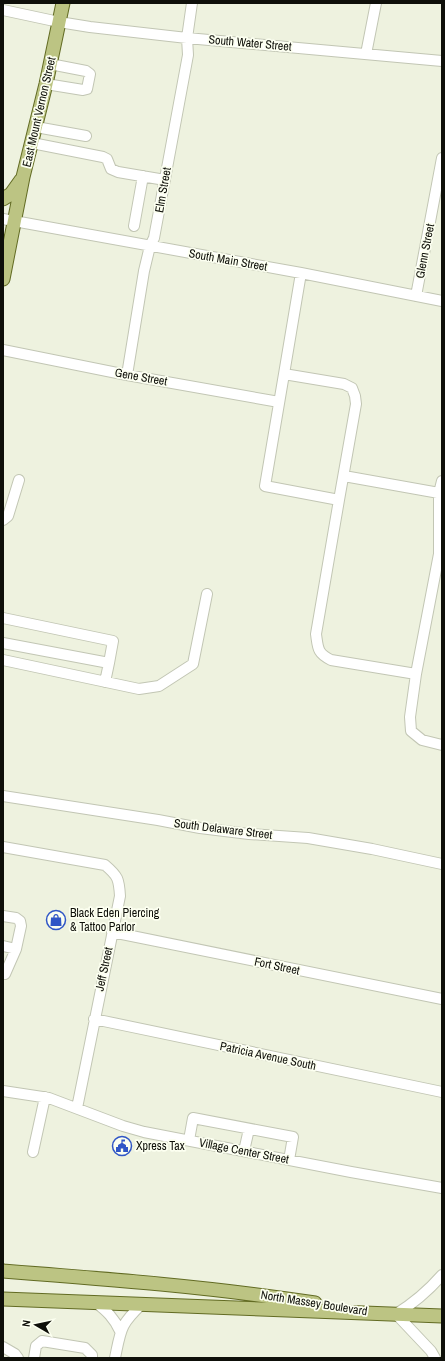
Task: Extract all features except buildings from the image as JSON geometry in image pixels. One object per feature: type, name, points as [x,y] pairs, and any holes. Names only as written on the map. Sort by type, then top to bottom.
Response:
[{"type":"main road","name":"East Mount Vernon Street","points":[[3,279],[8,220],[23,177],[32,144],[63,3]]},
{"type":"main road","points":[[3,199],[11,194],[23,177]]},
{"type":"main road","name":"North Massey Boulevard","points":[[3,1272],[99,1278],[259,1295],[374,1312]]},
{"type":"main road","name":"North Massey Boulevard","points":[[3,1299],[374,1312]]},
{"type":"main road","points":[[374,1312],[442,1316]]},
{"type":"street","name":"Elm Street","points":[[127,375],[150,246],[154,238],[188,55],[187,38],[192,3]]},
{"type":"street","points":[[366,54],[376,3]]},
{"type":"street","name":"South Water Street","points":[[3,10],[90,27],[187,38],[442,61]]},
{"type":"street","points":[[46,84],[83,90],[87,89],[88,85],[90,74],[86,71],[50,64]]},
{"type":"street","points":[[36,127],[86,136]]},
{"type":"street","points":[[32,144],[103,157],[107,159],[111,169],[118,172],[165,180]]},
{"type":"street","name":"Glenn Street","points":[[416,296],[442,158]]},
{"type":"street","points":[[134,226],[143,176]]},
{"type":"street","name":"South Main Street","points":[[8,220],[301,273],[442,301]]},
{"type":"street","points":[[301,273],[265,486],[339,500]]},
{"type":"street","name":"Gene Street","points":[[3,350],[127,375],[279,402]]},
{"type":"street","points":[[284,374],[344,384],[352,388],[356,396],[344,476],[316,634],[319,651],[323,656],[331,660],[416,674]]},
{"type":"street","points":[[344,476],[439,493]]},
{"type":"street","points":[[3,520],[8,516],[19,480]]},
{"type":"street","points":[[442,481],[439,493],[439,554],[416,674],[410,717],[411,731],[422,740],[442,745]]},
{"type":"street","points":[[3,660],[139,689],[158,686],[193,664],[207,594]]},
{"type":"street","points":[[3,618],[113,641],[106,682]]},
{"type":"street","points":[[3,642],[109,663]]},
{"type":"street","name":"South Delaware Street","points":[[3,796],[200,828],[249,834],[308,838],[372,849],[442,864]]},
{"type":"street","name":"Jeff Street","points":[[3,846],[105,865],[116,874],[120,883],[120,896],[77,1108]]},
{"type":"street","points":[[3,916],[16,918],[20,921],[21,926],[16,949],[4,975]]},
{"type":"street","name":"Fort Street","points":[[112,932],[442,1000]]},
{"type":"street","points":[[3,946],[16,949]]},
{"type":"street","name":"Patricia Avenue South","points":[[94,1019],[442,1092]]},
{"type":"street","name":"Village Center Street","points":[[3,1091],[45,1097],[123,1126],[144,1132],[442,1188]]},
{"type":"street","points":[[33,1152],[45,1097]]},
{"type":"street","points":[[189,1140],[193,1118],[292,1137],[289,1160]]},
{"type":"street","points":[[244,1151],[249,1129]]},
{"type":"street","points":[[435,1358],[431,1351],[396,1314],[414,1303],[428,1291],[442,1275]]},
{"type":"street","points":[[95,1302],[106,1310],[115,1320],[120,1331]]},
{"type":"street","points":[[115,1358],[120,1331],[124,1322],[142,1304]]},
{"type":"street","points":[[34,1358],[36,1346],[42,1341],[84,1348],[92,1355],[92,1358]]},
{"type":"street","points":[[3,1347],[15,1354],[18,1358]]},
{"type":"place","name":"Black Eden Piercing & Tattoo Parlor","points":[[56,920]]},
{"type":"place","name":"Xpress Tax","points":[[122,1146]]}]
